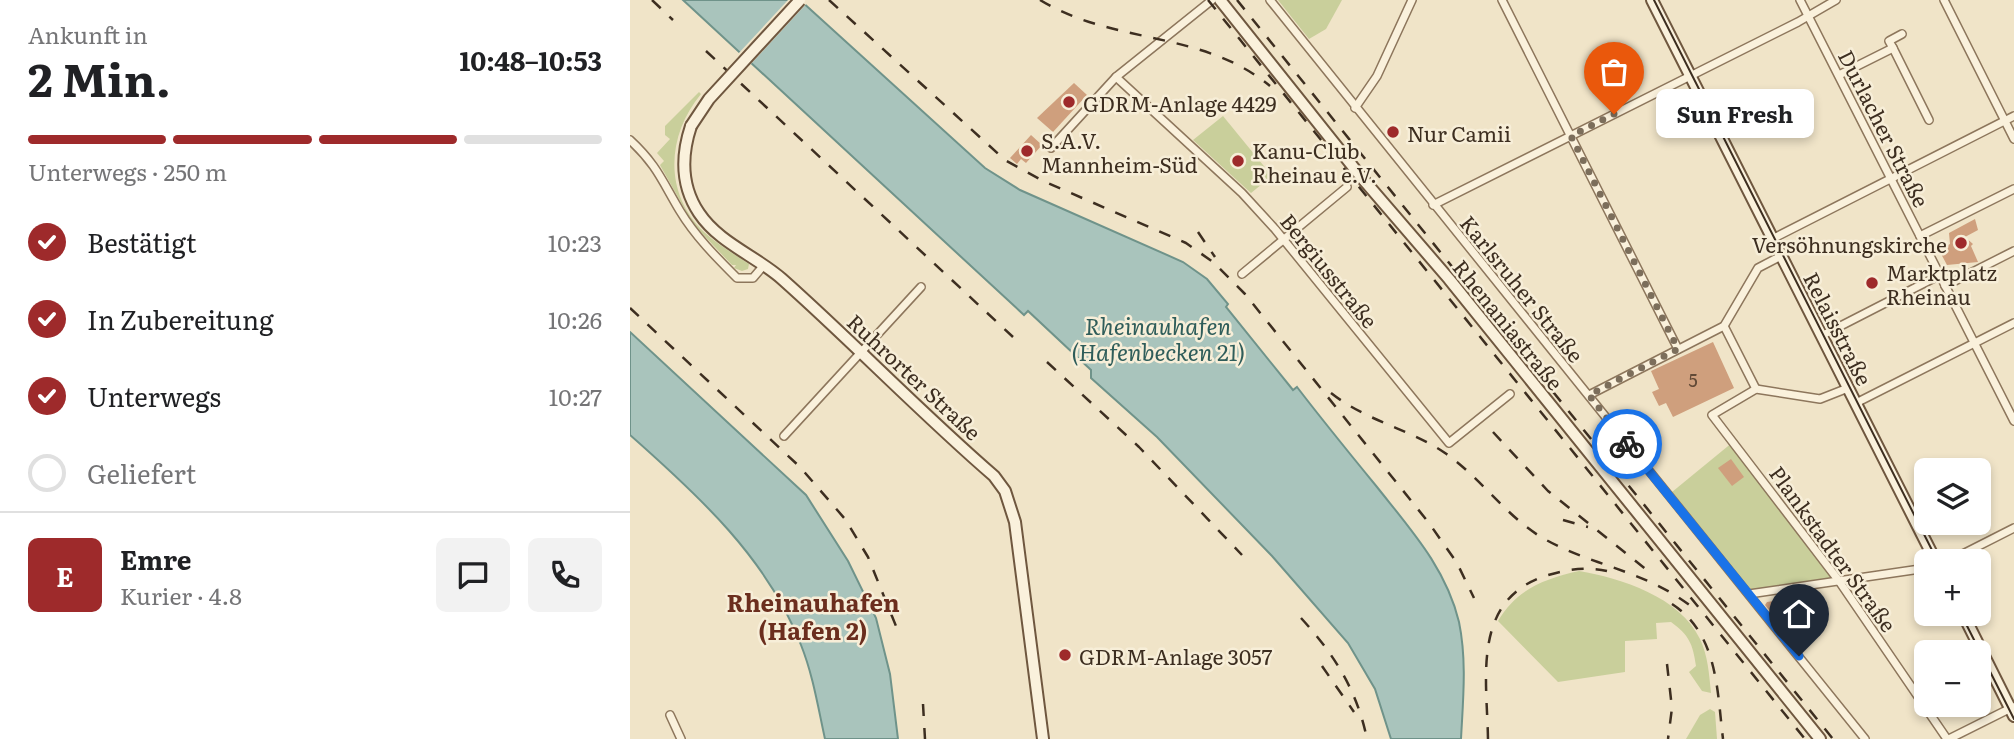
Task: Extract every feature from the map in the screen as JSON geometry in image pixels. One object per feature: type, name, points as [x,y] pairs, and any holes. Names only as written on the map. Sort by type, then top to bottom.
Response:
[{"type":"street","name":"Ruhrorter Straße","points":[[800,0],[709,99],[691,126],[684,164],[686,184],[694,206],[719,234],[764,265],[861,352],[994,476],[1005,491],[1015,522],[1043,739]]},
{"type":"street","points":[[1051,148],[1116,77],[1212,0]]},
{"type":"street","name":"Rhenaniastraße","points":[[1220,0],[1378,198],[1449,279],[1820,739]]},
{"type":"street","name":"Karlsruher Straße","points":[[1270,0],[1865,739]]},
{"type":"street","points":[[1355,108],[1377,76],[1412,0]]},
{"type":"street","points":[[1502,0],[1678,349]]},
{"type":"street","name":"Relaisstraße","points":[[1652,0],[1772,239],[1811,305],[1821,335],[1929,549]]},
{"type":"street","name":"Durlacher Straße","points":[[1800,0],[2014,421]]},
{"type":"street","points":[[1433,205],[1836,0]]},
{"type":"street","points":[[1944,0],[2014,139]]},
{"type":"street","points":[[1902,34],[1889,41],[1929,120]]},
{"type":"street","points":[[1839,75],[1893,48]]},
{"type":"street","name":"Bergiusstraße","points":[[1116,77],[1241,193],[1284,240],[1449,443],[1510,394]]},
{"type":"street","points":[[1772,239],[2014,116]]},
{"type":"street","points":[[630,140],[656,166],[680,211],[698,237],[737,278],[752,278],[764,265]]},
{"type":"street","points":[[1242,274],[1346,187]]},
{"type":"street","points":[[1920,236],[2014,189]]},
{"type":"street","points":[[1945,286],[2014,251]]},
{"type":"street","points":[[1589,395],[1724,326],[1758,268],[1781,256]]},
{"type":"street","points":[[1821,335],[1940,275]]},
{"type":"street","points":[[784,436],[921,287]]},
{"type":"street","points":[[1856,403],[2014,323]]},
{"type":"street","points":[[1724,326],[1756,389],[1820,399],[1848,388]]},
{"type":"street","name":"Plankstadter Straße","points":[[1756,389],[1712,415],[1839,581],[1948,739]]},
{"type":"street","points":[[1973,549],[2014,528]]},
{"type":"street","points":[[1749,594],[1914,570]]},
{"type":"street","points":[[1948,739],[2013,710],[1968,626]]},
{"type":"street","points":[[670,715],[681,739]]},
{"type":"green space","points":[[1278,0],[1342,0],[1326,29],[1309,39]]},
{"type":"green space","points":[[699,92],[701,94],[681,127],[676,145],[676,182],[681,200],[704,232],[749,264],[748,269],[742,271],[734,268],[736,265],[732,265],[693,224],[660,165],[664,161],[657,153],[670,139],[665,135],[665,126]]},
{"type":"green space","name":"Kanu-Club Rheinau e.V.","points":[[1223,116],[1272,176],[1251,193],[1193,140]]},
{"type":"green space","points":[[1733,442],[1839,581],[1751,591],[1672,492]]},
{"type":"green space","points":[[1579,571],[1613,579],[1648,592],[1679,612],[1691,624],[1703,645],[1711,693],[1702,691],[1689,672],[1696,666],[1692,646],[1682,631],[1671,622],[1656,623],[1657,639],[1625,641],[1625,672],[1558,682],[1498,621],[1523,593],[1543,582]]},
{"type":"green space","points":[[1710,709],[1715,712],[1717,739],[1686,739],[1700,715]]},
{"type":"water","name":"Rheinauhafen (Hafenbecken 21)","points":[[683,0],[800,0],[985,168],[1020,190],[1183,262],[1207,279],[1228,304],[1226,307],[1293,390],[1297,387],[1402,519],[1436,567],[1453,602],[1459,622],[1464,680],[1461,739],[1391,739],[1375,689],[1348,643],[1272,556],[1157,437],[1091,378],[1091,370],[1028,311],[1024,315]]},
{"type":"water","points":[[630,332],[806,495],[848,561],[876,618],[890,674],[898,739],[825,739],[805,656],[787,614],[770,584],[729,530],[681,481],[630,435]]},
{"type":"pier","points":[[788,0],[805,0],[807,3],[749,66],[737,55]]},
{"type":"building","name":"GDRM-Anlage 4429","points":[[1074,83],[1087,95],[1053,132],[1037,118]]},
{"type":"building","name":"S.A.V. Mannheim-Süd","points":[[1031,135],[1042,145],[1026,163],[1021,159],[1017,164],[1010,158]]},
{"type":"building","name":"Versöhnungskirche","points":[[1975,219],[1978,230],[1965,237],[1973,244],[1971,246],[1978,262],[1947,265],[1939,250],[1950,244],[1949,233]]},
{"type":"building","points":[[1713,342],[1734,388],[1673,417],[1666,403],[1659,406],[1652,392],[1659,389],[1651,371]]},
{"type":"building","points":[[1731,459],[1744,477],[1732,486],[1718,468]]},
{"type":"building","points":[[1787,599],[1789,612],[1783,613],[1790,623],[1784,628],[1765,605],[1767,602]]},
{"type":"tram line","points":[[1654,0],[1931,549]]},
{"type":"tram line","points":[[1967,626],[2014,719]]},
{"type":"railway","points":[[652,0],[673,20]]},
{"type":"railway","points":[[829,0],[1005,160],[1043,181],[1186,243],[1213,262],[1245,294],[1429,523],[1457,563],[1474,598]]},
{"type":"railway","points":[[1040,0],[1098,25],[1216,55],[1244,68],[1270,86]]},
{"type":"railway","points":[[1208,0],[1805,739]]},
{"type":"railway","points":[[1237,0],[1833,739]]},
{"type":"railway","points":[[706,51],[1013,337]]},
{"type":"railway","points":[[1198,232],[1215,257]]},
{"type":"railway","points":[[630,308],[800,467],[845,519],[868,557],[898,631]]},
{"type":"railway","points":[[1047,362],[1139,447],[1242,555]]},
{"type":"railway","points":[[1331,393],[1359,411],[1445,453],[1470,473],[1516,518],[1541,537],[1578,555],[1655,584],[1692,607]]},
{"type":"railway","points":[[1493,432],[1548,491],[1653,575]]},
{"type":"railway","points":[[1563,520],[1588,527]]},
{"type":"railway","points":[[1488,739],[1488,645],[1494,624],[1504,605],[1520,589],[1542,577],[1574,570],[1607,571]]},
{"type":"railway","points":[[1672,604],[1687,616],[1707,647],[1716,683],[1723,739]]},
{"type":"railway","points":[[1301,618],[1324,645],[1343,674],[1357,704],[1367,739]]},
{"type":"railway","points":[[1667,664],[1672,708],[1668,739]]},
{"type":"railway","points":[[1322,666],[1354,712]]},
{"type":"railway","points":[[923,704],[925,739]]},
{"type":"way so far","points":[[1614,114],[1571,136],[1678,349],[1589,395],[1627,444]]},
{"type":"place","name":"GDRM-Anlage 4429","points":[[1069,102]]},
{"type":"place","name":"Sun Fresh","points":[[1614,114]]},
{"type":"place","name":"Nur Camii","points":[[1393,132]]},
{"type":"place","name":"S.A.V. Mannheim-Süd","points":[[1027,151]]},
{"type":"place","name":"Kanu-Club Rheinau e.V.","points":[[1238,161]]},
{"type":"place","name":"Versöhnungskirche","points":[[1961,243]]},
{"type":"place","name":"Marktplatz Rheinau","points":[[1872,283]]},
{"type":"place","name":"GDRM-Anlage 3057","points":[[1065,655]]},
{"type":"district","name":"Rheinauhafen (Hafen 2)","points":[[813,615]]},
{"type":"route","points":[[1627,444],[1799,656]]}]
